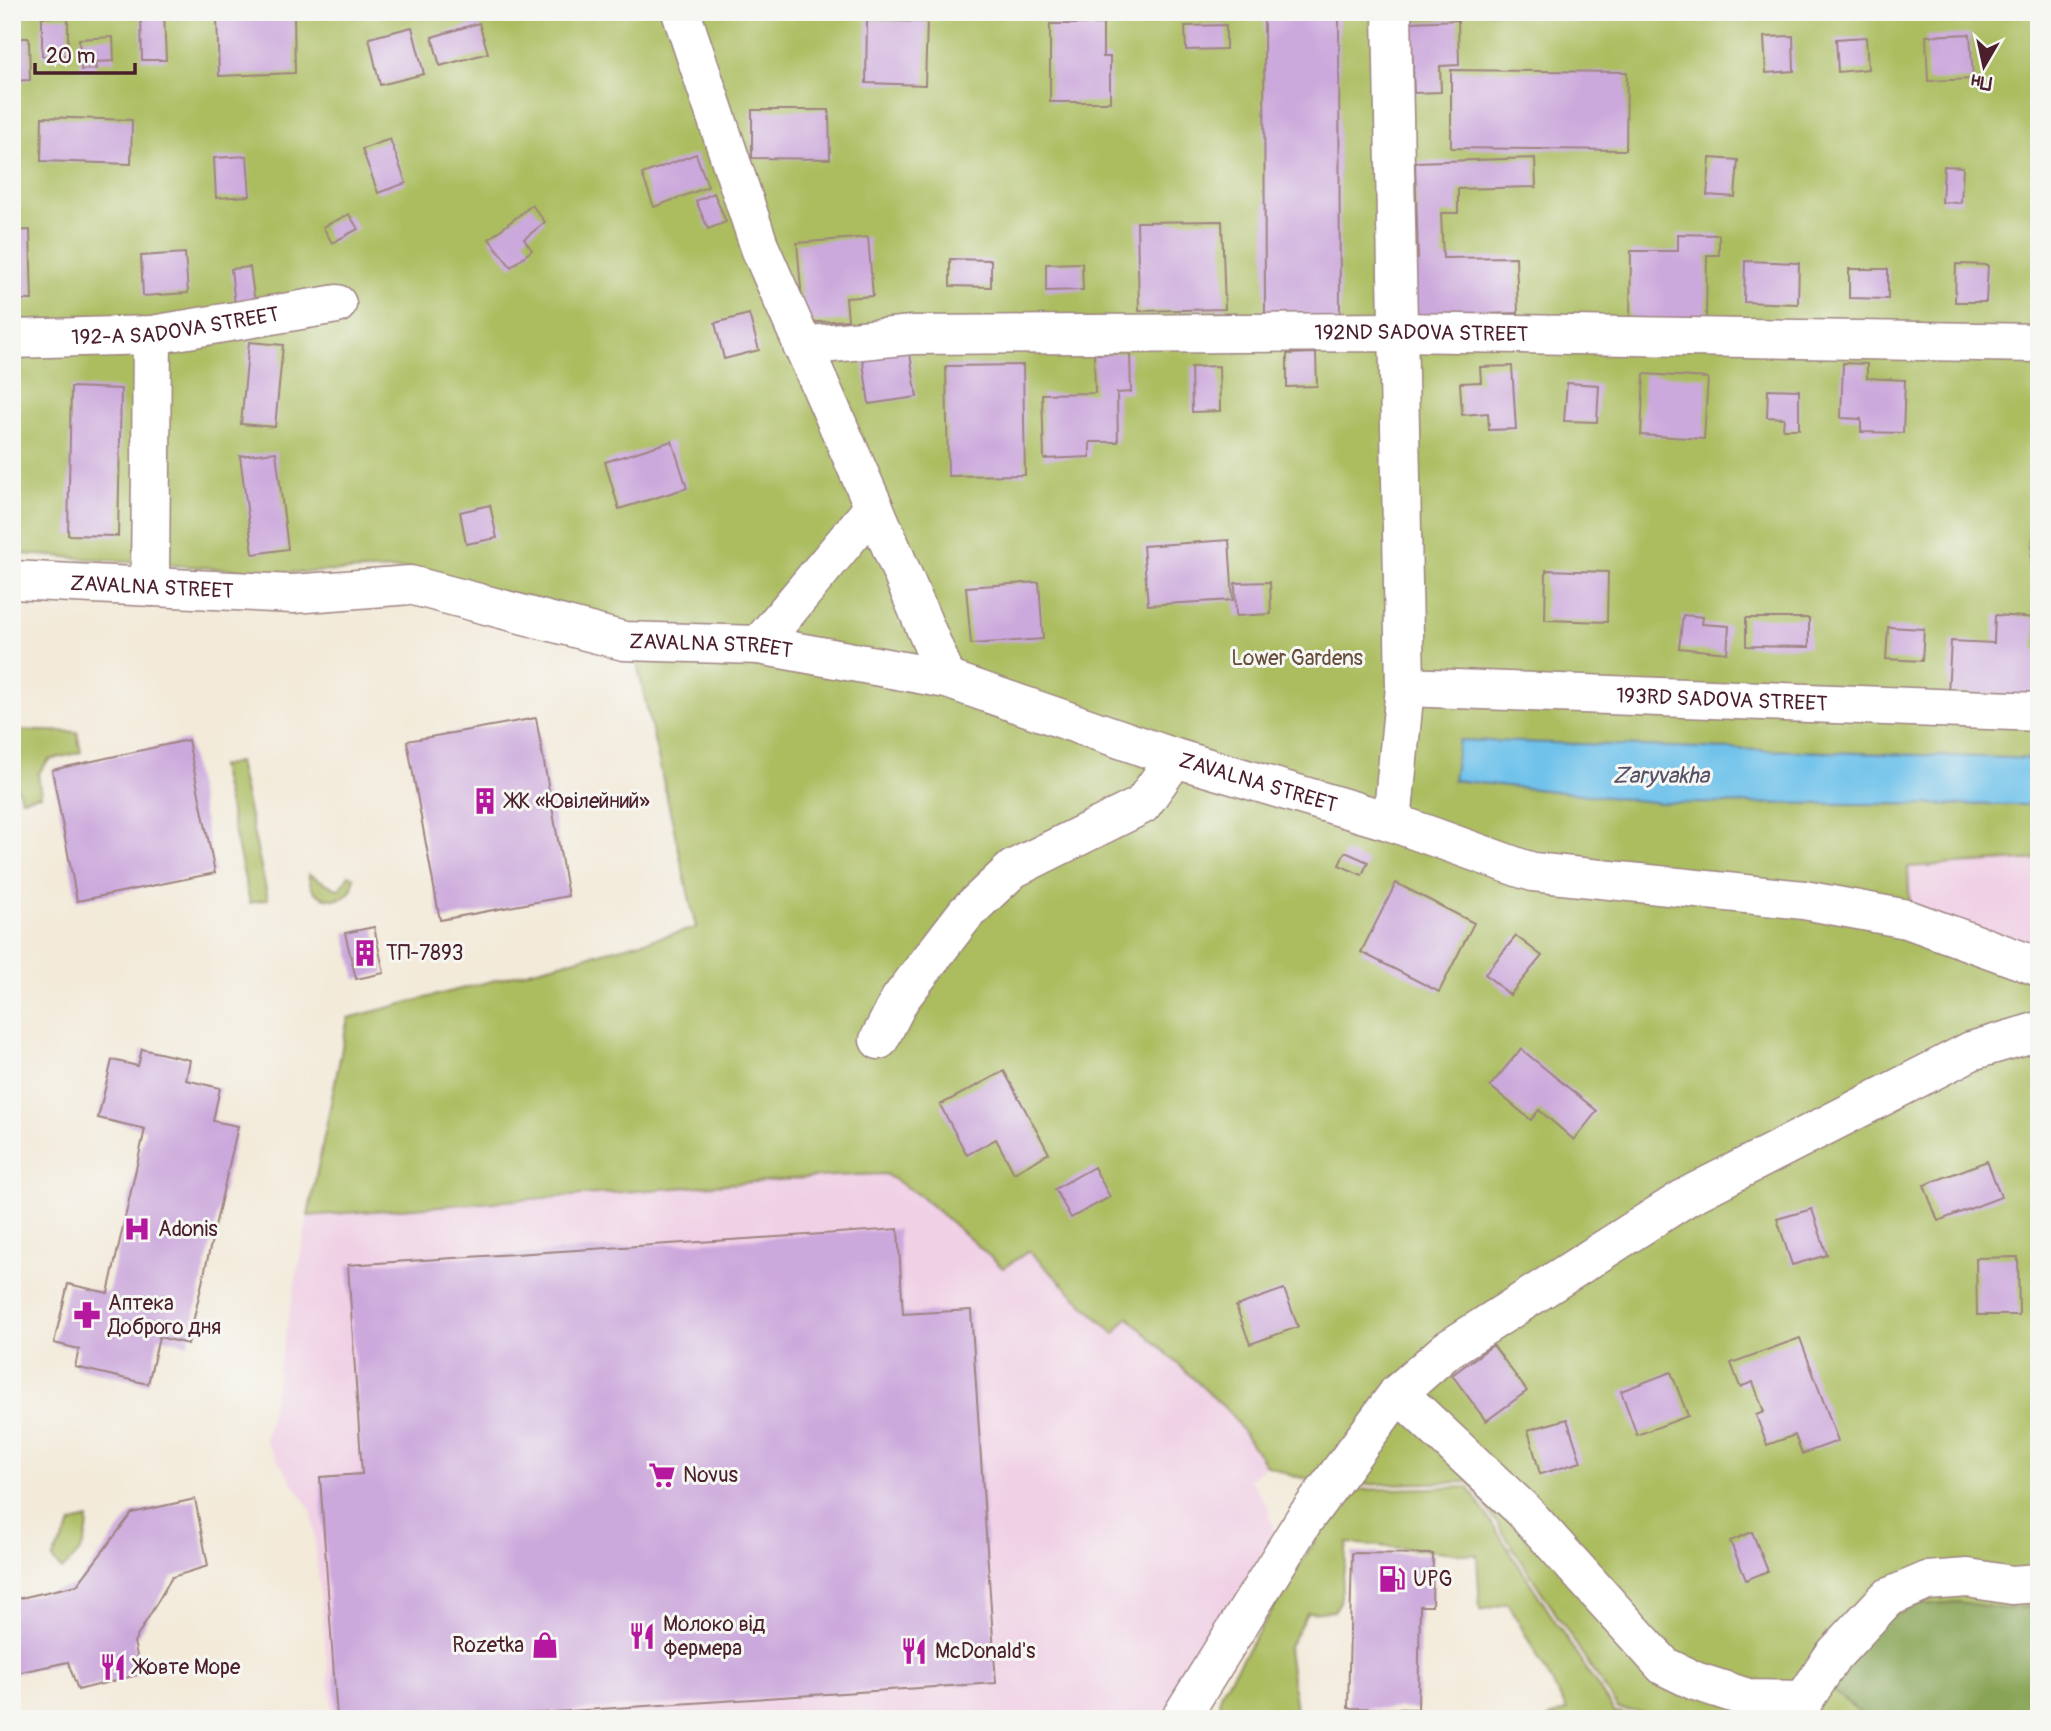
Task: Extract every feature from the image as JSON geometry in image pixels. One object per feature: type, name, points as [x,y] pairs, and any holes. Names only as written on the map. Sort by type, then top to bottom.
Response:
[{"type":"street","points":[[681,12],[760,248],[947,679]]},
{"type":"street","points":[[1392,12],[1405,687],[1392,822]]},
{"type":"street","name":"192-A SADOVA STREET","points":[[12,339],[152,335],[337,304]]},
{"type":"street","name":"192ND SADOVA STREET","points":[[802,346],[912,335],[1398,332],[2039,343]]},
{"type":"street","points":[[150,587],[152,335]]},
{"type":"street","points":[[759,645],[874,507]]},
{"type":"street","name":"ZAVALNA STREET","points":[[12,580],[293,594],[410,586],[624,641],[759,645],[947,679],[1175,758],[1392,822],[1533,872],[1804,900],[1907,919],[2039,967]]},
{"type":"street","name":"193RD SADOVA STREET","points":[[1405,687],[2039,712]]},
{"type":"street","points":[[879,1040],[900,999],[966,913],[1013,869],[1142,805],[1175,758]]},
{"type":"street","points":[[1180,1719],[1304,1520],[1398,1393],[1447,1350],[1688,1196],[1971,1051],[2039,1031]]},
{"type":"street","points":[[1398,1393],[1526,1513],[1664,1666],[1695,1681],[1751,1699],[1804,1700],[1833,1656],[1887,1598],[1927,1581],[1968,1578],[2012,1585],[2039,1583]]},
{"type":"shaded area","points":[[2039,859],[2039,949],[1910,909],[1908,867]]},
{"type":"shaded area","name":"Novus","points":[[885,1174],[923,1198],[1003,1268],[1029,1251],[1114,1334],[1128,1317],[1230,1413],[1266,1465],[1250,1480],[1269,1508],[1274,1532],[1171,1719],[333,1719],[312,1512],[265,1441],[308,1216]]},
{"type":"green space","name":"Lower Gardens","points":[[12,12],[2039,12],[2039,859],[1908,867],[1910,909],[2039,949],[2039,1719],[1693,1719],[1618,1709],[1470,1482],[1346,1485],[1292,1476],[1266,1465],[1230,1413],[1128,1317],[1114,1334],[1029,1251],[1003,1268],[923,1198],[885,1174],[308,1216],[348,1018],[696,928],[628,623],[405,569],[277,573],[12,553]]},
{"type":"green space","points":[[12,730],[77,732],[81,752],[49,760],[38,774],[41,795],[21,799],[12,770]]},
{"type":"green space","points":[[238,762],[268,899],[250,903],[220,766]]},
{"type":"green space","points":[[308,874],[339,890],[349,875],[354,877],[349,893],[334,899],[317,894],[310,884]]},
{"type":"green space","points":[[1468,1487],[1615,1713],[1655,1719],[1547,1719],[1567,1710],[1508,1603],[1480,1611],[1477,1555],[1347,1543],[1340,1602],[1334,1611],[1307,1613],[1288,1648],[1297,1719],[1218,1719],[1220,1694],[1346,1490]]},
{"type":"green space","points":[[88,1519],[82,1548],[62,1570],[52,1559],[72,1523]]},
{"type":"green space","points":[[1959,1602],[2004,1609],[2039,1606],[2039,1719],[1869,1719],[1824,1684],[1879,1622],[1919,1605]]},
{"type":"water","name":"Zaryvakha","points":[[1459,740],[2039,759],[2039,805],[1661,803],[1453,780]]},
{"type":"building","points":[[164,14],[166,60],[142,60],[141,15]]},
{"type":"building","points":[[294,15],[295,73],[219,76],[217,18]]},
{"type":"building","points":[[42,17],[68,17],[68,55],[42,56]]},
{"type":"building","points":[[1264,17],[1339,17],[1340,323],[1265,324]]},
{"type":"building","points":[[867,20],[927,22],[925,85],[866,83]]},
{"type":"building","points":[[1458,20],[1459,65],[1440,66],[1441,92],[1414,93],[1411,22]]},
{"type":"building","points":[[479,23],[488,53],[440,66],[432,37]]},
{"type":"building","points":[[1050,24],[1103,24],[1103,57],[1110,57],[1110,102],[1050,102]]},
{"type":"building","points":[[1226,25],[1226,49],[1186,50],[1185,26]]},
{"type":"building","points":[[412,27],[424,74],[380,85],[369,38]]},
{"type":"building","points":[[1970,34],[1973,79],[1928,81],[1926,36]]},
{"type":"building","points":[[1793,36],[1794,71],[1766,73],[1764,37]]},
{"type":"building","points":[[113,37],[114,61],[95,62],[96,69],[81,70],[79,39]]},
{"type":"building","points":[[1866,37],[1868,69],[1838,72],[1836,39]]},
{"type":"building","points":[[12,38],[29,38],[30,80],[12,81]]},
{"type":"building","points":[[1451,70],[1627,72],[1626,150],[1451,148]]},
{"type":"building","points":[[752,110],[829,110],[830,159],[752,158]]},
{"type":"building","points":[[42,117],[132,120],[131,164],[41,161]]},
{"type":"building","points":[[390,139],[406,183],[378,193],[362,149]]},
{"type":"building","points":[[696,154],[708,187],[654,207],[642,174]]},
{"type":"building","points":[[247,156],[250,196],[216,198],[214,158]]},
{"type":"building","points":[[1535,158],[1536,187],[1458,189],[1458,213],[1441,213],[1443,258],[1516,257],[1518,313],[1413,316],[1411,259],[1418,258],[1415,162]]},
{"type":"building","points":[[1710,158],[1738,160],[1735,197],[1707,195]]},
{"type":"building","points":[[1944,166],[1963,167],[1961,203],[1942,202]]},
{"type":"building","points":[[714,193],[726,222],[708,229],[696,201]]},
{"type":"building","points":[[532,205],[545,222],[524,239],[532,250],[511,267],[489,239]]},
{"type":"building","points":[[349,214],[358,229],[332,243],[323,227]]},
{"type":"building","points":[[1222,221],[1225,309],[1139,311],[1137,222]]},
{"type":"building","points":[[30,230],[32,300],[12,300],[12,231]]},
{"type":"building","points":[[1678,234],[1719,235],[1719,255],[1707,255],[1706,321],[1630,320],[1631,251],[1678,251]]},
{"type":"building","points":[[868,237],[873,296],[846,298],[848,320],[804,323],[797,243]]},
{"type":"building","points":[[185,253],[188,293],[143,296],[141,256]]},
{"type":"building","points":[[950,259],[991,260],[991,287],[950,286]]},
{"type":"building","points":[[1745,261],[1799,263],[1798,304],[1744,302]]},
{"type":"building","points":[[1082,263],[1083,290],[1046,291],[1046,264]]},
{"type":"building","points":[[1956,264],[1988,265],[1986,302],[1955,302]]},
{"type":"building","points":[[250,267],[255,303],[235,305],[231,269]]},
{"type":"building","points":[[1849,269],[1888,269],[1888,299],[1849,298]]},
{"type":"building","points":[[749,314],[759,350],[724,359],[715,323]]},
{"type":"building","points":[[249,342],[283,345],[275,427],[241,424]]},
{"type":"building","points":[[909,348],[917,397],[869,404],[862,355]]},
{"type":"building","points":[[1130,353],[1131,392],[1117,393],[1118,442],[1090,442],[1090,457],[1044,459],[1042,394],[1095,393],[1094,354]]},
{"type":"building","points":[[1316,353],[1317,386],[1287,387],[1287,354]]},
{"type":"building","points":[[1843,363],[1867,364],[1867,378],[1905,380],[1903,433],[1861,432],[1861,419],[1841,418]]},
{"type":"building","points":[[1023,365],[1025,475],[948,476],[946,366]]},
{"type":"building","points":[[1219,366],[1220,411],[1192,412],[1191,367]]},
{"type":"building","points":[[1512,366],[1516,429],[1489,430],[1488,413],[1462,415],[1460,383],[1481,382],[1480,367]]},
{"type":"building","points":[[1644,374],[1708,378],[1704,439],[1641,435]]},
{"type":"building","points":[[1567,383],[1599,385],[1597,422],[1564,421]]},
{"type":"building","points":[[71,387],[121,389],[118,536],[68,535]]},
{"type":"building","points":[[1768,389],[1799,390],[1799,429],[1783,429],[1784,418],[1767,417]]},
{"type":"building","points":[[672,441],[687,488],[619,509],[605,462]]},
{"type":"building","points":[[276,452],[288,549],[253,554],[240,456]]},
{"type":"building","points":[[2037,493],[2039,516],[2035,516]]},
{"type":"building","points":[[490,505],[497,538],[466,544],[460,512]]},
{"type":"building","points":[[2034,526],[2039,526],[2039,563],[2031,563]]},
{"type":"building","points":[[1229,540],[1233,600],[1148,605],[1143,546]]},
{"type":"building","points":[[1546,570],[1608,572],[1607,622],[1545,620]]},
{"type":"building","points":[[1039,582],[1043,639],[971,644],[966,587]]},
{"type":"building","points":[[1270,582],[1271,614],[1236,616],[1235,583]]},
{"type":"building","points":[[1683,615],[1703,617],[1702,624],[1729,626],[1727,653],[1679,648]]},
{"type":"building","points":[[1995,615],[2036,618],[2034,651],[2039,651],[2039,697],[1948,693],[1951,641],[1994,643]]},
{"type":"building","points":[[1746,618],[1809,618],[1809,647],[1746,646]]},
{"type":"building","points":[[1888,627],[1924,629],[1922,661],[1886,659]]},
{"type":"building","name":"ЖК «Ювілейний»","points":[[536,718],[568,896],[440,920],[407,741]]},
{"type":"building","points":[[188,740],[215,873],[77,901],[52,770]]},
{"type":"building","points":[[1345,852],[1368,862],[1362,875],[1339,865]]},
{"type":"building","points":[[1396,883],[1474,923],[1439,992],[1361,952]]},
{"type":"building","name":"ТП-7893","points":[[374,927],[384,973],[356,979],[345,933]]},
{"type":"building","points":[[1516,936],[1542,956],[1510,995],[1485,974]]},
{"type":"building","points":[[142,1049],[190,1060],[186,1080],[220,1088],[213,1121],[238,1126],[188,1344],[159,1337],[148,1384],[75,1367],[79,1349],[54,1343],[68,1284],[108,1293],[145,1129],[98,1118],[112,1060],[138,1066]]},
{"type":"building","points":[[1521,1049],[1597,1111],[1574,1140],[1539,1110],[1531,1120],[1490,1086]]},
{"type":"building","points":[[1004,1071],[1049,1153],[1014,1173],[996,1139],[967,1155],[940,1105]]},
{"type":"building","points":[[12,1134],[20,1163],[12,1165]]},
{"type":"building","points":[[1987,1161],[2001,1197],[1938,1221],[1924,1185]]},
{"type":"building","points":[[1094,1167],[1110,1197],[1071,1218],[1055,1189]]},
{"type":"building","points":[[1812,1209],[1827,1255],[1792,1265],[1777,1219]]},
{"type":"building","name":"Novus","points":[[898,1229],[903,1314],[971,1310],[996,1683],[446,1719],[337,1719],[320,1477],[362,1474],[348,1265]]},
{"type":"building","points":[[2018,1257],[2019,1315],[1977,1315],[1976,1258]]},
{"type":"building","points":[[1284,1289],[1298,1327],[1250,1344],[1236,1306]]},
{"type":"building","points":[[1800,1338],[1838,1441],[1802,1454],[1795,1435],[1767,1445],[1756,1415],[1764,1412],[1753,1382],[1740,1387],[1731,1363]]},
{"type":"building","points":[[1493,1345],[1527,1391],[1486,1421],[1452,1375]]},
{"type":"building","points":[[1671,1372],[1688,1416],[1637,1435],[1621,1391]]},
{"type":"building","points":[[1567,1419],[1581,1462],[1540,1474],[1528,1430]]},
{"type":"building","points":[[195,1499],[208,1566],[172,1577],[134,1642],[141,1674],[78,1690],[68,1662],[12,1674],[12,1600],[77,1585],[132,1513]]},
{"type":"building","points":[[1752,1532],[1768,1571],[1746,1580],[1730,1541]]},
{"type":"building","points":[[1352,1553],[1433,1554],[1432,1606],[1420,1606],[1418,1709],[1348,1708]]},
{"type":"place","name":"ЖК «Ювілейний»","points":[[485,801]]},
{"type":"place","name":"ТП-7893","points":[[365,953]]},
{"type":"place","name":"Adonis","points":[[137,1229]]},
{"type":"place","name":"Аптека Доброго дня","points":[[87,1315]]},
{"type":"place","name":"Novus","points":[[662,1475]]},
{"type":"place","name":"UPG","points":[[1392,1579]]},
{"type":"place","name":"Молоко від фермера","points":[[642,1636]]},
{"type":"place","name":"Rozetka","points":[[545,1645]]},
{"type":"place","name":"McDonald's","points":[[914,1651]]},
{"type":"place","name":"Жовте Море","points":[[113,1667]]}]
